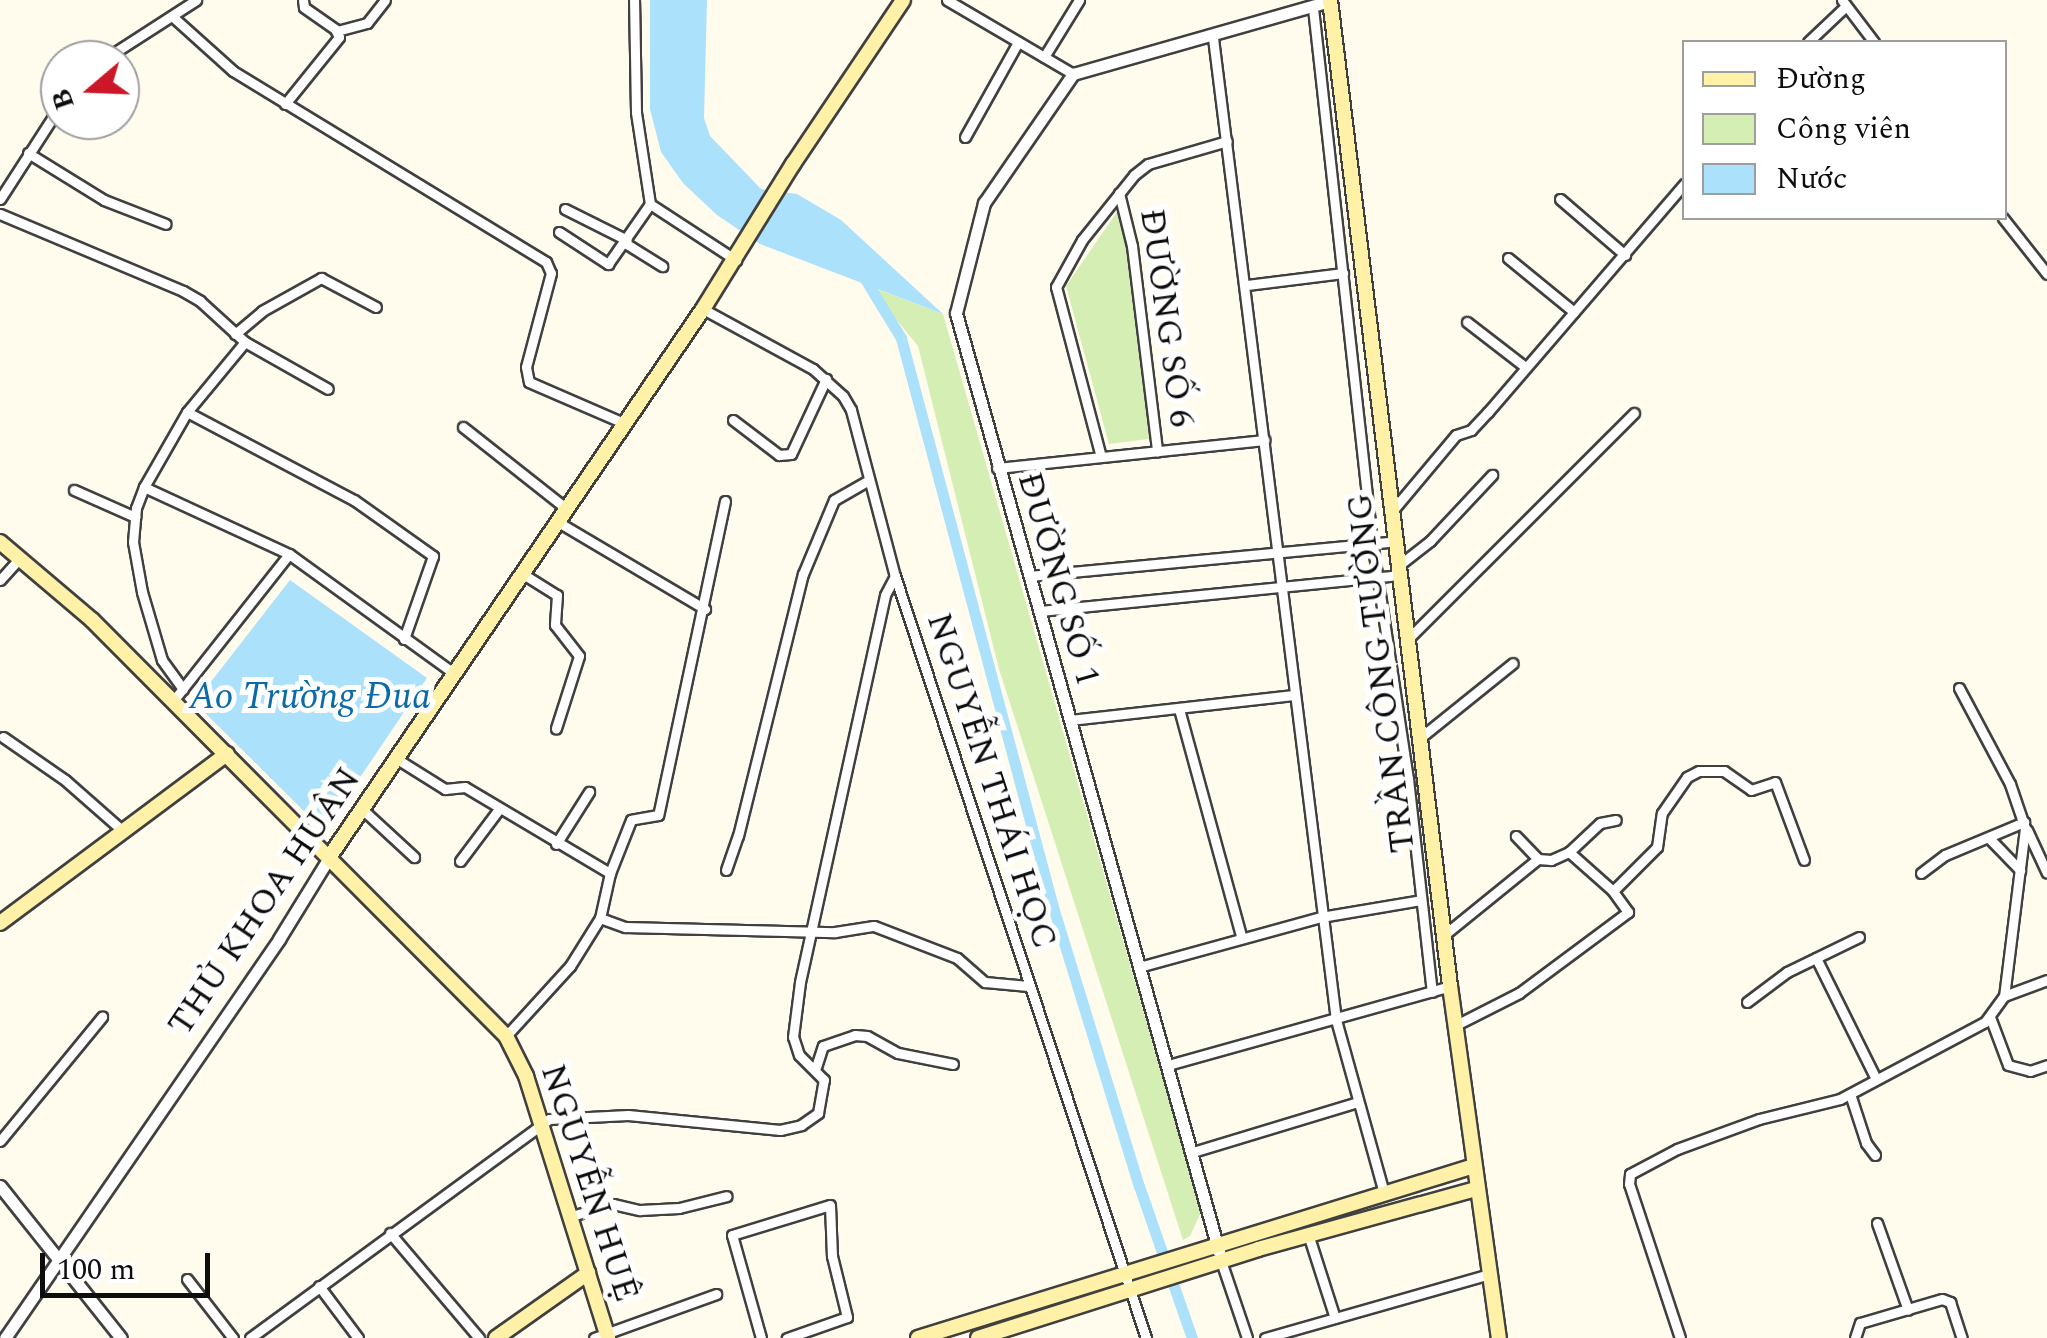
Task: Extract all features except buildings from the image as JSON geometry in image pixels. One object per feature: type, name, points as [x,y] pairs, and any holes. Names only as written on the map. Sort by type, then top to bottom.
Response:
[{"type":"main road","name":"THỦ KHOA HUÂN","points":[[330,856],[704,308],[792,164],[903,0]]},
{"type":"main road","name":"TRẦN CÔNG TƯỜNG","points":[[1330,0],[1450,986],[1499,1338]]},
{"type":"main road","name":"NGUYỄN HUỆ","points":[[0,542],[178,695],[227,754],[506,1036],[526,1076],[588,1273],[602,1336]]},
{"type":"main road","points":[[0,923],[227,754]]},
{"type":"main road","points":[[918,1338],[1474,1166]]},
{"type":"main road","points":[[978,1338],[1221,1260],[1476,1189]]},
{"type":"main road","points":[[496,1338],[588,1273]]},
{"type":"street","points":[[131,40],[196,0]]},
{"type":"street","points":[[285,104],[339,37],[337,31],[304,8],[303,0]]},
{"type":"street","points":[[337,31],[367,23],[386,0]]},
{"type":"street","points":[[559,232],[608,264],[650,204],[636,112],[634,0]]},
{"type":"street","points":[[946,0],[1073,74],[1213,38],[1330,0]]},
{"type":"street","points":[[1044,57],[1079,0]]},
{"type":"street","points":[[1810,40],[1844,3],[1872,40]]},
{"type":"street","name":"TRẦN CÔNG TƯỜNG","points":[[1312,8],[1372,541],[1432,992]]},
{"type":"street","points":[[173,17],[225,66],[550,267],[542,316],[526,368],[528,382],[626,424]]},
{"type":"street","points":[[1213,38],[1247,285],[1278,584],[1320,916],[1336,1020],[1384,1194]]},
{"type":"street","points":[[965,136],[1018,42]]},
{"type":"street","name":"ĐƯỜNG SỐ 1","points":[[1073,74],[984,202],[956,314],[1221,1260]]},
{"type":"street","points":[[0,199],[40,135]]},
{"type":"street","points":[[1101,457],[1056,286],[1082,240],[1148,164],[1227,141]]},
{"type":"street","points":[[28,153],[104,200],[166,224]]},
{"type":"street","points":[[1393,510],[1456,435],[1471,430],[1488,412],[1682,186]]},
{"type":"street","name":"ĐƯỜNG SỐ 6","points":[[1119,193],[1134,262],[1157,451]]},
{"type":"street","points":[[1560,200],[1625,255]]},
{"type":"street","points":[[650,204],[739,255]]},
{"type":"street","points":[[565,209],[626,241],[662,266]]},
{"type":"street","points":[[0,214],[183,291],[245,342],[328,389]]},
{"type":"street","points":[[2005,220],[2047,274]]},
{"type":"street","points":[[1508,258],[1574,312]]},
{"type":"street","points":[[1247,285],[1343,273]]},
{"type":"street","points":[[235,334],[262,311],[316,279],[326,278],[376,307]]},
{"type":"street","name":"NGUYỄN THÁI HỌC","points":[[704,308],[826,380],[852,410],[895,576],[1146,1338]]},
{"type":"street","points":[[1467,322],[1524,366]]},
{"type":"street","points":[[245,342],[188,412],[144,488],[135,517],[136,560],[153,635],[178,695],[289,554]]},
{"type":"street","points":[[733,420],[779,455],[791,454],[826,380]]},
{"type":"street","points":[[188,412],[354,500],[433,556],[404,639]]},
{"type":"street","points":[[1407,640],[1634,414]]},
{"type":"street","points":[[463,427],[568,509]]},
{"type":"street","points":[[997,468],[1265,440]]},
{"type":"street","points":[[1040,612],[1399,571],[1492,475]]},
{"type":"street","points":[[726,870],[738,836],[803,574],[834,500],[869,480]]},
{"type":"street","points":[[144,488],[289,554],[455,674]]},
{"type":"street","points":[[74,490],[135,517]]},
{"type":"street","points":[[506,1036],[570,966],[600,918],[610,873],[631,820],[649,820],[658,815],[705,609],[724,502]]},
{"type":"street","points":[[558,522],[705,609]]},
{"type":"street","points":[[1028,576],[1396,540]]},
{"type":"street","points":[[0,580],[20,558]]},
{"type":"street","points":[[523,574],[557,595],[555,626],[579,656],[556,728]]},
{"type":"street","points":[[250,1338],[540,1125],[560,1116],[591,1114],[780,1130],[802,1125],[818,1113],[824,1080],[816,1067],[800,1056],[794,1037],[812,931],[885,595],[895,576]]},
{"type":"street","points":[[1420,738],[1513,663]]},
{"type":"street","points":[[1959,688],[2010,784],[2047,873]]},
{"type":"street","points":[[1070,720],[1294,695]]},
{"type":"street","points":[[1180,709],[1242,936]]},
{"type":"street","points":[[3,737],[65,780],[124,832]]},
{"type":"street","points":[[397,758],[441,788],[465,787],[610,873]]},
{"type":"street","points":[[1613,890],[1658,843],[1662,813],[1687,777],[1699,771],[1724,771],[1751,790],[1776,782],[1804,860]]},
{"type":"street","points":[[556,844],[589,792]]},
{"type":"street","points":[[362,809],[414,857]]},
{"type":"street","points":[[460,861],[499,809]]},
{"type":"street","points":[[1516,836],[1538,858],[1551,860],[1570,852],[1600,822],[1616,820]]},
{"type":"street","points":[[1921,873],[1945,855],[2025,825]]},
{"type":"street","points":[[1680,1338],[1629,1184],[1630,1174],[1678,1149],[1759,1118],[1850,1094],[1990,1017],[2004,996],[2025,825]]},
{"type":"street","points":[[1989,838],[2020,870]]},
{"type":"street","points":[[1456,1024],[1519,993],[1628,912],[1613,890],[1570,852]]},
{"type":"street","name":"THỦ KHOA HUÂN","points":[[6,1338],[280,939],[330,856]]},
{"type":"street","points":[[1444,936],[1538,858]]},
{"type":"street","points":[[1140,966],[1320,916],[1421,900]]},
{"type":"street","points":[[600,918],[626,927],[889,929],[957,958],[979,980],[1028,986]]},
{"type":"street","points":[[1746,1002],[1787,972],[1860,937]]},
{"type":"street","points":[[1816,958],[1876,1079]]},
{"type":"street","points":[[2004,996],[2047,980]]},
{"type":"street","points":[[1168,1065],[1450,986]]},
{"type":"street","points":[[0,1142],[102,1017]]},
{"type":"street","points":[[1990,1017],[2008,1066],[2030,1071],[2047,1065]]},
{"type":"street","points":[[816,1067],[824,1046],[854,1035],[867,1036],[898,1053],[953,1064]]},
{"type":"street","points":[[1850,1094],[1866,1143],[1876,1155]]},
{"type":"street","points":[[1193,1152],[1358,1102]]},
{"type":"street","points":[[0,1186],[121,1338]]},
{"type":"street","points":[[568,1216],[612,1204],[640,1210],[679,1208],[727,1196]]},
{"type":"street","points":[[761,1338],[732,1235],[830,1205],[832,1256],[847,1318],[787,1338]]},
{"type":"street","points":[[1876,1224],[1908,1310]]},
{"type":"street","points":[[390,1233],[479,1338]]},
{"type":"street","points":[[1308,1234],[1335,1318]]},
{"type":"street","points":[[1221,1260],[1247,1338]]},
{"type":"street","points":[[1264,1338],[1490,1274]]},
{"type":"street","points":[[187,1279],[233,1338]]},
{"type":"street","points":[[318,1286],[358,1338]]},
{"type":"street","points":[[602,1336],[716,1294]]},
{"type":"street","points":[[1854,1338],[1860,1323],[1948,1300],[1962,1338]]},
{"type":"green space","points":[[1125,210],[1155,438],[1109,444],[1066,286],[1117,212]]},
{"type":"green space","points":[[869,286],[943,314],[1201,1212],[1190,1236],[1183,1240],[999,669],[918,346]]},
{"type":"water","points":[[650,0],[707,0],[704,118],[710,136],[761,189],[797,194],[841,220],[943,314],[760,244],[717,215],[683,183],[661,152],[650,109]]},
{"type":"water","name":"Ao Trường Đua","points":[[290,580],[427,678],[330,822],[312,819],[202,710],[203,692]]},
{"type":"waterway","points":[[865,279],[901,338],[1053,907],[1139,1186],[1192,1338]]}]
